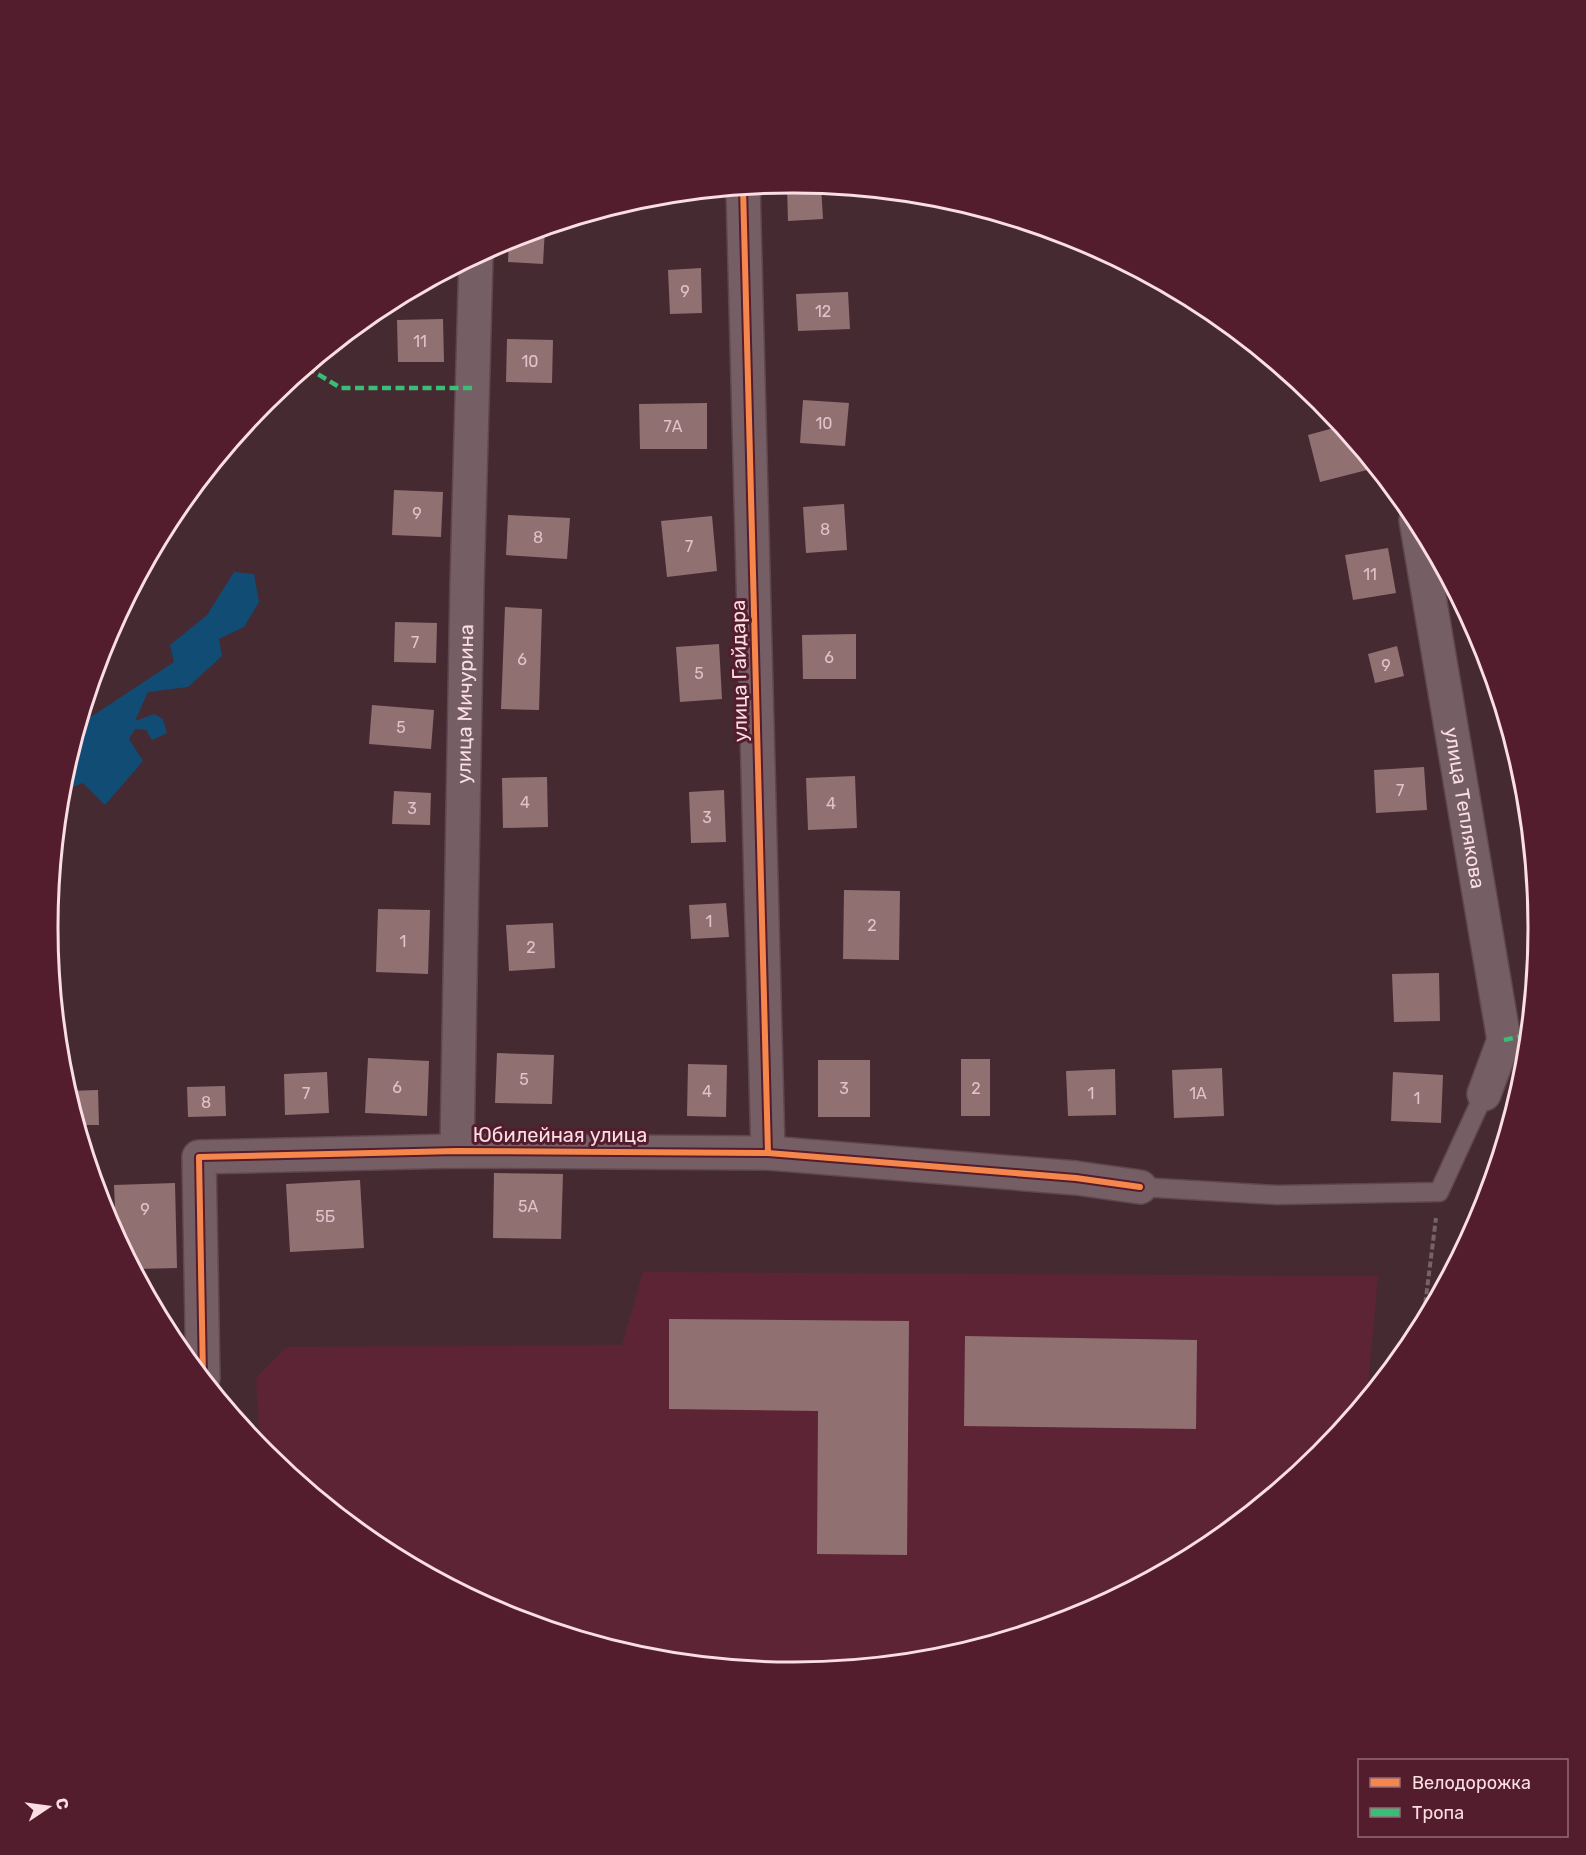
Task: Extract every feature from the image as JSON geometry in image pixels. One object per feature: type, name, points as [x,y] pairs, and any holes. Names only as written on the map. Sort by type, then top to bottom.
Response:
[{"type":"street","name":"улица Гайдара","points":[[743,195],[768,1153]]},
{"type":"street","name":"улица Мичурина","points":[[457,1151],[476,265]]},
{"type":"street","name":"улица Теплякова","points":[[1420,546],[1504,1040],[1484,1094]]},
{"type":"street","name":"Юбилейная улица","points":[[203,1365],[198,1157],[457,1151],[768,1153],[1076,1178],[1140,1187]]},
{"type":"lane","points":[[1140,1187],[1277,1195],[1439,1192],[1484,1094]]},
{"type":"path","points":[[1426,1301],[1439,1192]]},
{"type":"shaded area","points":[[643,1272],[1378,1276],[1368,1384],[1312,1447],[1240,1510],[1160,1564],[1074,1606],[983,1637],[889,1656],[793,1662],[697,1656],[603,1637],[557,1623],[468,1586],[426,1564],[385,1538],[309,1480],[259,1431],[256,1378],[287,1347],[622,1345]]},
{"type":"water","points":[[234,572],[254,574],[259,602],[244,627],[219,639],[222,656],[188,687],[148,692],[135,721],[154,714],[163,719],[167,733],[152,740],[146,730],[135,729],[129,739],[143,761],[105,805],[83,783],[72,787],[89,718],[174,662],[170,645],[207,615]]},
{"type":"building","points":[[787,193],[822,194],[823,219],[788,221]]},
{"type":"building","points":[[545,237],[543,264],[508,262],[508,251]]},
{"type":"building","points":[[701,268],[702,313],[670,314],[668,270]]},
{"type":"building","points":[[848,292],[850,329],[798,331],[796,294]]},
{"type":"building","points":[[443,319],[444,362],[398,362],[397,320]]},
{"type":"building","points":[[507,339],[553,340],[552,383],[506,382]]},
{"type":"building","points":[[803,400],[849,403],[845,446],[800,443]]},
{"type":"building","points":[[707,403],[707,449],[640,449],[639,404]]},
{"type":"building","points":[[1331,429],[1367,470],[1320,482],[1308,435]]},
{"type":"building","points":[[394,490],[443,492],[441,537],[392,535]]},
{"type":"building","points":[[844,504],[847,550],[806,553],[803,507]]},
{"type":"building","points":[[508,515],[570,518],[567,559],[506,555]]},
{"type":"building","points":[[712,516],[717,571],[667,577],[661,521]]},
{"type":"building","points":[[1388,548],[1396,593],[1353,600],[1345,555]]},
{"type":"building","points":[[505,607],[542,609],[539,710],[501,709]]},
{"type":"building","points":[[395,622],[437,623],[436,663],[394,662]]},
{"type":"building","points":[[856,634],[856,679],[803,679],[802,635]]},
{"type":"building","points":[[719,644],[722,699],[680,702],[676,647]]},
{"type":"building","points":[[1397,646],[1404,676],[1375,683],[1368,654]]},
{"type":"building","points":[[372,705],[434,710],[431,749],[369,744]]},
{"type":"building","points":[[1424,767],[1427,810],[1376,813],[1374,770]]},
{"type":"building","points":[[855,776],[857,828],[808,830],[806,778]]},
{"type":"building","points":[[547,777],[548,827],[503,828],[502,778]]},
{"type":"building","points":[[724,790],[726,842],[691,843],[689,792]]},
{"type":"building","points":[[394,791],[431,793],[430,825],[392,824]]},
{"type":"building","points":[[844,890],[900,891],[899,960],[843,959]]},
{"type":"building","points":[[726,903],[729,937],[691,939],[689,905]]},
{"type":"building","points":[[378,909],[430,910],[428,974],[376,972]]},
{"type":"building","points":[[553,923],[555,968],[509,971],[506,925]]},
{"type":"building","points":[[1439,973],[1440,1021],[1394,1022],[1392,974]]},
{"type":"building","points":[[497,1053],[554,1055],[552,1104],[495,1103]]},
{"type":"building","points":[[368,1058],[429,1061],[427,1116],[365,1113]]},
{"type":"building","points":[[961,1059],[990,1059],[990,1116],[961,1116]]},
{"type":"building","points":[[818,1060],[870,1060],[870,1117],[818,1117]]},
{"type":"building","points":[[688,1064],[727,1065],[726,1117],[687,1116]]},
{"type":"building","points":[[1222,1068],[1224,1116],[1174,1118],[1172,1070]]},
{"type":"building","points":[[1115,1069],[1116,1115],[1068,1116],[1066,1071]]},
{"type":"building","points":[[327,1072],[329,1113],[285,1115],[284,1074]]},
{"type":"building","points":[[1393,1072],[1443,1075],[1441,1123],[1391,1121]]},
{"type":"building","points":[[225,1086],[226,1116],[188,1117],[187,1087]]},
{"type":"building","points":[[98,1090],[99,1125],[86,1125],[78,1091]]},
{"type":"building","points":[[494,1173],[563,1174],[561,1239],[493,1238]]},
{"type":"building","points":[[360,1180],[364,1248],[290,1252],[286,1184]]},
{"type":"building","points":[[175,1183],[177,1268],[143,1269],[115,1211],[114,1185]]},
{"type":"building","points":[[669,1319],[909,1321],[907,1555],[817,1554],[818,1411],[669,1409]]},
{"type":"building","points":[[965,1336],[1197,1340],[1196,1429],[964,1426]]},
{"type":"marked path","points":[[313,371],[341,388],[472,388]]},
{"type":"marked path","points":[[1504,1040],[1519,1037]]},
{"type":"cycle path","points":[[743,195],[768,1153]]},
{"type":"cycle path","points":[[203,1365],[199,1157],[457,1151],[768,1153],[1076,1178],[1140,1187]]}]
